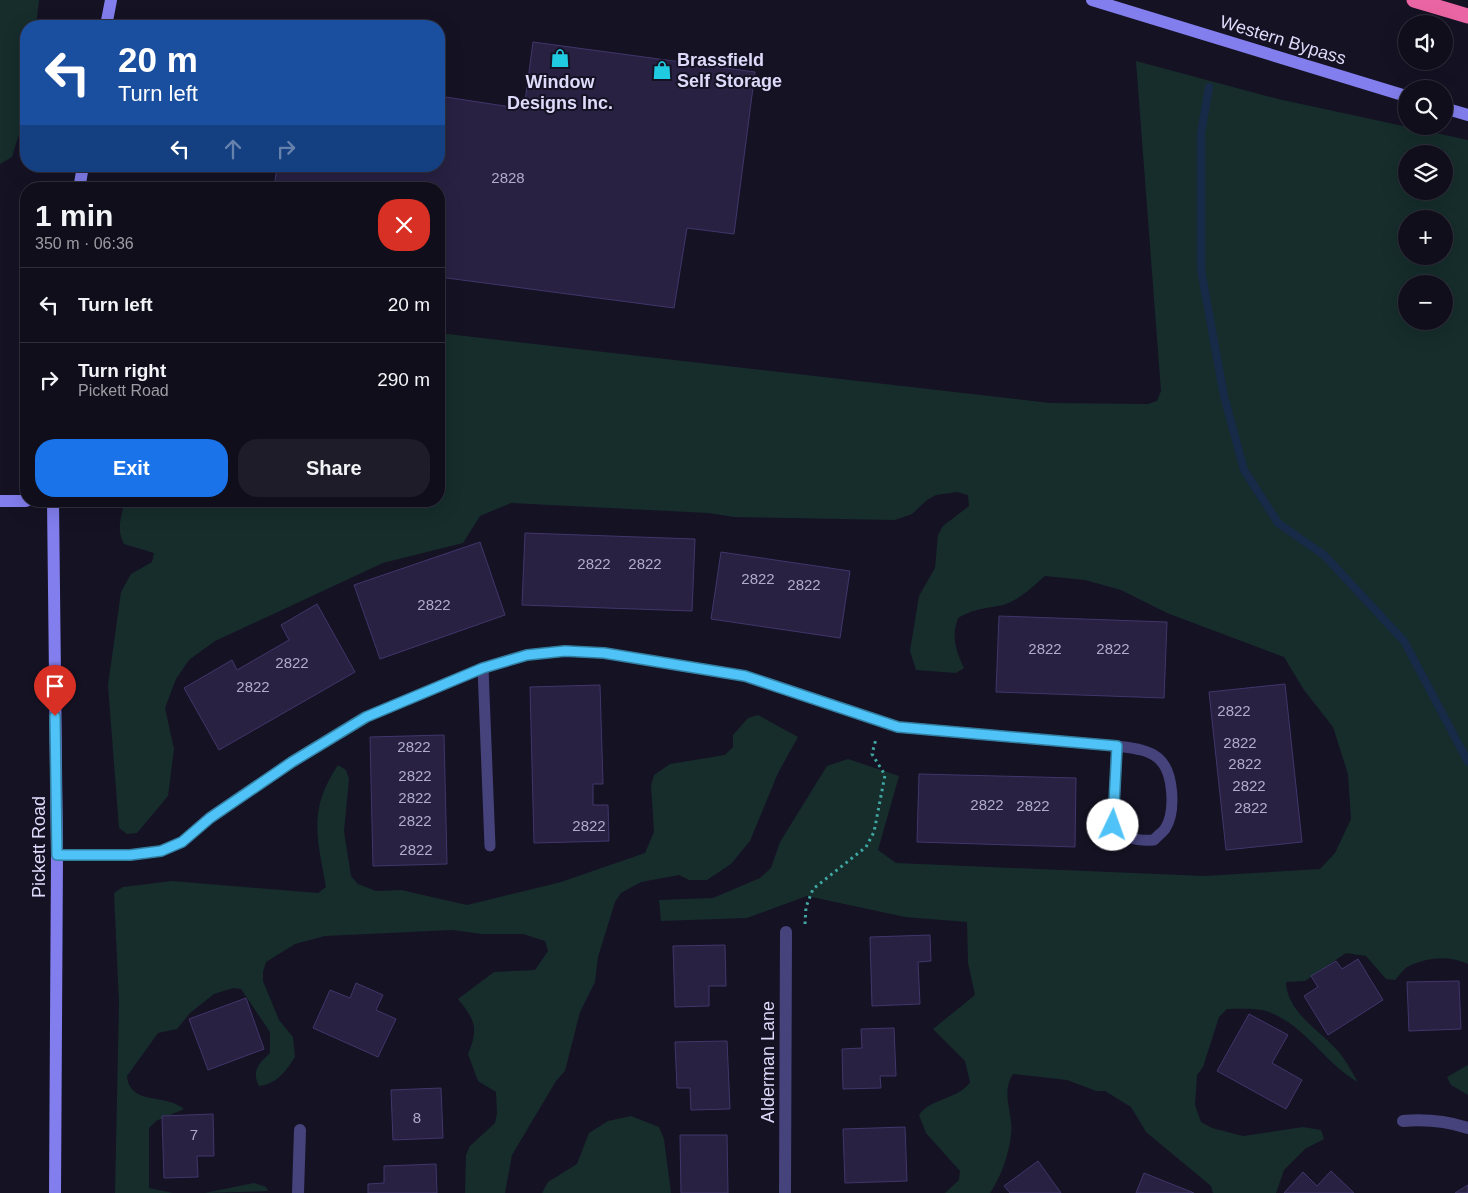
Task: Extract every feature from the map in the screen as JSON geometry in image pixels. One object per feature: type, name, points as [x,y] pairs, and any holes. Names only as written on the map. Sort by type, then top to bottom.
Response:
[{"type":"highway","points":[[1414,0],[1468,16]]},
{"type":"street","points":[[107,20],[111,0]]},
{"type":"street","name":"Western Bypass","points":[[1092,0],[1398,94]]},
{"type":"street","points":[[1453,111],[1468,115]]},
{"type":"street","points":[[0,501],[20,501]]},
{"type":"street","name":"Pickett Road","points":[[53,507],[57,855],[56,1193]]},
{"type":"street","name":"Alderman Lane","points":[[785,1193],[786,932]]},
{"type":"street","points":[[1403,1121],[1447,1122],[1468,1128]]},
{"type":"street","points":[[298,1193],[300,1130]]},
{"type":"lane","points":[[57,855],[130,855],[161,851],[182,842],[210,818],[292,762],[366,717],[483,668],[527,655],[565,651],[604,653],[745,676],[880,721],[908,728],[1117,746],[1140,750],[1157,757],[1166,766],[1172,781],[1166,828],[1154,840],[1135,841],[1123,836],[1113,825],[1117,746]]},
{"type":"lane","points":[[483,668],[490,846]]},
{"type":"path","points":[[805,924],[806,907],[813,889],[866,847],[874,832],[885,775],[872,754],[880,721]]},
{"type":"green space","points":[[0,0],[39,0],[37,20],[20,20],[20,131],[12,157],[0,164]]},
{"type":"green space","points":[[1136,61],[1278,99],[1398,125],[1398,135],[1445,135],[1468,140],[1468,964],[1454,959],[1431,959],[1407,967],[1395,980],[1386,979],[1366,956],[1346,953],[1305,981],[1286,982],[1288,993],[1298,1011],[1345,1060],[1358,1082],[1335,1065],[1303,1034],[1280,1017],[1262,1010],[1227,1009],[1219,1017],[1203,1067],[1197,1075],[1195,1105],[1201,1122],[1212,1128],[1243,1136],[1303,1127],[1321,1130],[1324,1139],[1305,1149],[1284,1170],[1276,1193],[1213,1193],[1211,1186],[1146,1132],[1131,1107],[1105,1091],[1096,1091],[1067,1080],[1013,1074],[1009,1082],[1007,1097],[1011,1127],[1010,1142],[1004,1165],[994,1187],[990,1193],[945,1193],[959,1180],[960,1171],[926,1133],[919,1115],[924,1109],[959,1092],[970,1082],[965,1061],[933,1029],[975,995],[968,963],[967,922],[905,917],[807,896],[747,918],[661,921],[659,900],[713,898],[760,878],[771,868],[780,842],[827,766],[848,759],[899,776],[878,850],[896,863],[1204,876],[1320,869],[1335,853],[1351,819],[1348,774],[1333,727],[1304,690],[1284,657],[1167,613],[1121,590],[1085,580],[1045,576],[1026,593],[1009,603],[975,611],[958,618],[955,644],[964,668],[956,673],[916,670],[910,651],[919,596],[935,568],[938,535],[943,526],[969,506],[968,495],[957,492],[936,495],[927,500],[912,514],[895,520],[734,517],[708,513],[511,503],[480,516],[463,543],[383,563],[215,641],[189,660],[176,679],[165,708],[174,749],[168,796],[137,833],[127,834],[119,828],[108,685],[121,592],[131,574],[152,562],[154,553],[124,544],[120,533],[124,507],[445,507],[445,334],[1050,403],[1148,404],[1157,401],[1161,391]]},
{"type":"green space","points":[[758,715],[798,737],[778,773],[750,841],[731,864],[707,880],[689,880],[679,875],[641,882],[621,893],[615,902],[598,957],[595,982],[580,1012],[565,1071],[556,1081],[512,1155],[505,1193],[465,1193],[466,1155],[470,1146],[495,1123],[497,1113],[496,1092],[478,1081],[468,1054],[474,1025],[458,999],[494,972],[535,970],[548,951],[545,941],[523,934],[482,934],[452,930],[325,936],[295,944],[266,962],[263,981],[279,1020],[293,1037],[295,1057],[280,1076],[271,1083],[259,1086],[256,1076],[257,1068],[270,1053],[270,1032],[241,989],[233,988],[214,994],[190,1013],[177,1029],[158,1033],[127,1076],[134,1092],[150,1098],[168,1101],[184,1109],[156,1121],[149,1128],[149,1188],[173,1193],[115,1193],[119,1003],[114,893],[123,887],[172,881],[318,893],[326,887],[318,838],[319,810],[322,796],[338,765],[346,770],[349,779],[344,831],[351,876],[358,884],[376,891],[401,890],[467,905],[561,882],[645,853],[654,832],[651,785],[654,775],[670,764],[725,755],[733,747],[733,735],[748,718]]},
{"type":"green space","points":[[1468,1065],[1468,1095],[1451,1085],[1447,1077]]},
{"type":"green space","points":[[631,1116],[659,1127],[664,1139],[671,1193],[542,1193],[548,1182],[577,1164],[589,1133],[608,1121]]},
{"type":"green space","points":[[254,1183],[266,1187],[268,1191],[205,1193]]},
{"type":"building","points":[[533,42],[755,72],[734,234],[687,228],[674,308],[445,278],[445,182],[275,182],[276,172],[445,172],[445,97],[524,109]]},
{"type":"building","points":[[525,533],[695,539],[692,611],[522,605]]},
{"type":"building","points":[[480,542],[505,615],[380,659],[354,585]]},
{"type":"building","points":[[721,552],[850,571],[840,638],[711,619]]},
{"type":"building","points":[[317,604],[355,672],[219,750],[184,688],[232,660],[237,670],[289,640],[281,625]]},
{"type":"building","points":[[999,616],[1167,622],[1164,698],[996,692]]},
{"type":"building","points":[[1285,684],[1302,842],[1226,850],[1209,692]]},
{"type":"building","points":[[600,685],[603,784],[593,784],[593,805],[608,805],[609,841],[534,843],[530,687]]},
{"type":"building","points":[[444,735],[447,864],[373,866],[370,737]]},
{"type":"building","points":[[919,774],[1076,778],[1075,847],[917,842]]},
{"type":"building","points":[[930,935],[931,961],[918,962],[920,1004],[872,1006],[870,937]]},
{"type":"building","points":[[725,945],[726,986],[709,986],[709,1006],[675,1007],[673,946]]},
{"type":"building","points":[[1358,959],[1383,1000],[1328,1035],[1304,996],[1318,987],[1311,976],[1336,961],[1342,969]]},
{"type":"building","points":[[1459,981],[1461,1029],[1409,1031],[1407,982]]},
{"type":"building","points":[[356,983],[383,995],[376,1010],[396,1019],[378,1057],[313,1028],[330,990],[350,998]]},
{"type":"building","points":[[246,998],[264,1049],[208,1070],[189,1019]]},
{"type":"building","points":[[1249,1014],[1288,1035],[1272,1063],[1302,1080],[1286,1109],[1217,1071]]},
{"type":"building","points":[[894,1028],[896,1076],[880,1076],[881,1088],[843,1089],[842,1049],[862,1048],[861,1029]]},
{"type":"building","points":[[727,1041],[730,1109],[691,1110],[690,1088],[677,1088],[675,1042]]},
{"type":"building","points":[[441,1088],[443,1138],[393,1140],[391,1090]]},
{"type":"building","points":[[213,1114],[214,1156],[197,1156],[198,1177],[164,1178],[162,1116]]},
{"type":"building","points":[[905,1127],[907,1181],[845,1183],[843,1129]]},
{"type":"building","points":[[680,1135],[727,1135],[728,1193],[681,1193]]},
{"type":"building","points":[[1038,1161],[1061,1193],[1010,1193],[1004,1186]]},
{"type":"building","points":[[436,1164],[437,1193],[368,1193],[368,1184],[384,1183],[384,1166]]},
{"type":"building","points":[[1331,1171],[1354,1193],[1284,1193],[1303,1172],[1317,1186]]},
{"type":"building","points":[[1144,1173],[1194,1193],[1136,1193]]},
{"type":"building","points":[[1468,1185],[1468,1193],[1455,1193]]},
{"type":"waterway","points":[[1209,87],[1201,133],[1201,270],[1224,396],[1244,470],[1278,523],[1324,555],[1404,641],[1468,762]]},
{"type":"place","name":"Window Designs Inc.","points":[[560,58]]},
{"type":"place","name":"Brassfield Self Storage","points":[[662,70]]},
{"type":"route","points":[[55,716],[57,855],[130,855],[161,851],[182,842],[210,818],[292,762],[366,717],[483,668],[527,655],[565,651],[604,653],[745,676],[898,727],[1117,746],[1113,825]]}]
